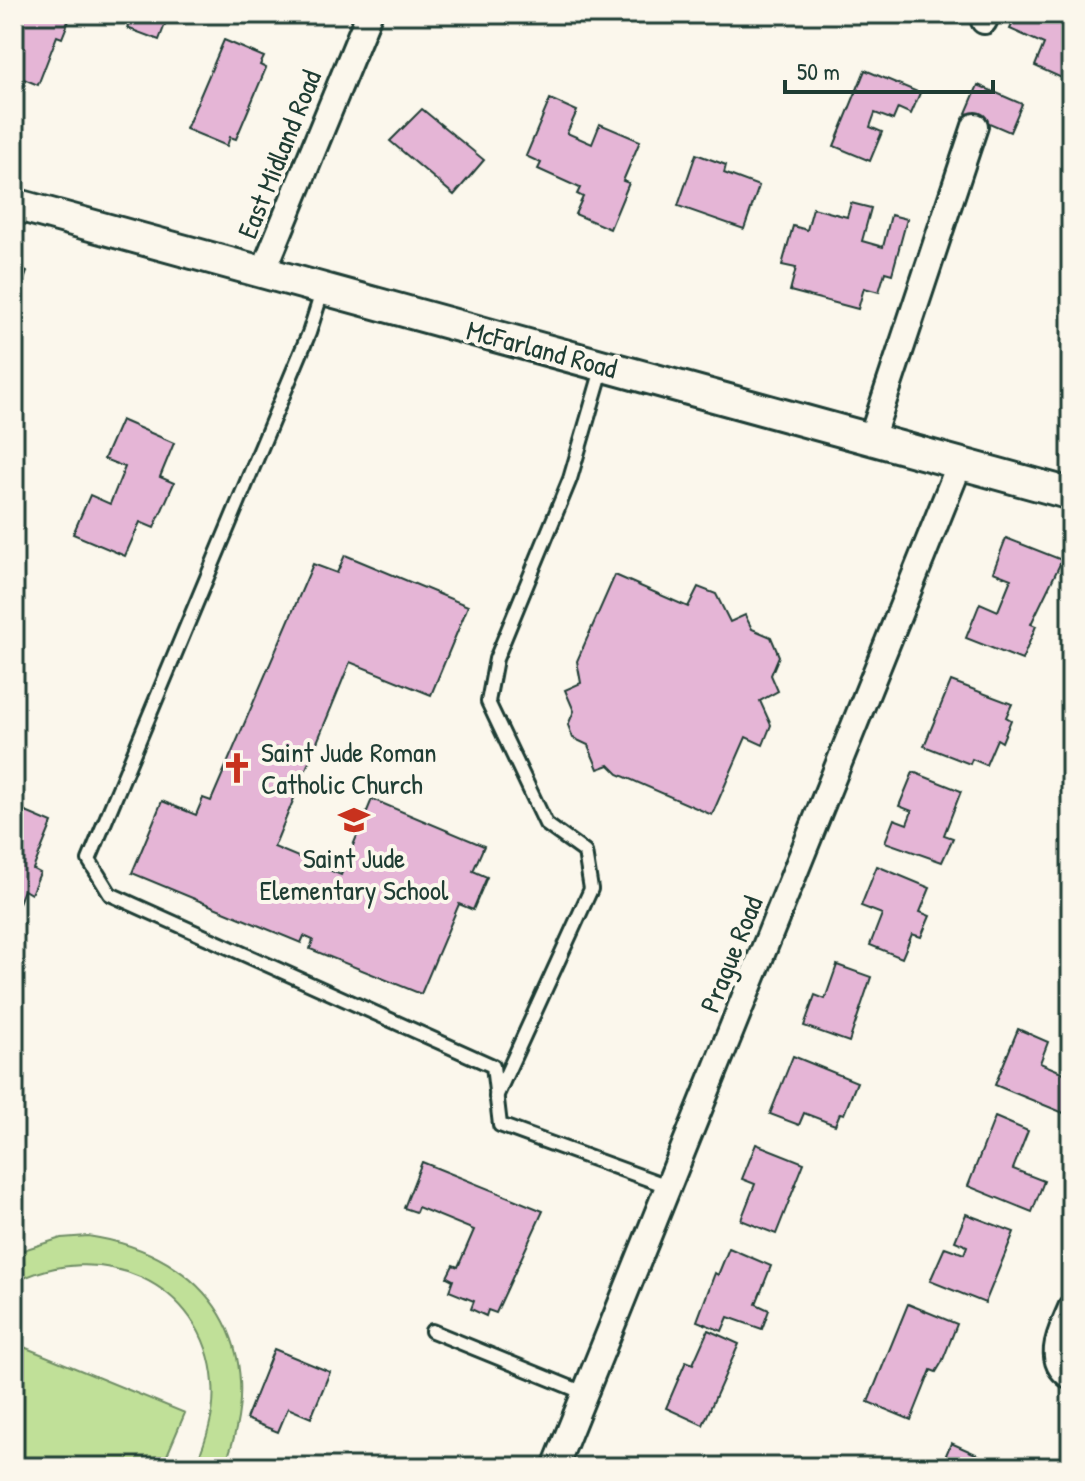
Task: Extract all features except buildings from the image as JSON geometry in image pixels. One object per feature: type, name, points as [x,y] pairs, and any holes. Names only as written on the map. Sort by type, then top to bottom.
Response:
[{"type":"street","name":"East Midland Road","points":[[263,272],[369,14]]},
{"type":"street","points":[[871,439],[975,126]]},
{"type":"street","name":"McFarland Road","points":[[14,204],[1071,494]]},
{"type":"street","name":"Prague Road","points":[[555,1467],[960,463]]},
{"type":"street","points":[[1065,1370],[1056,1345],[1071,1308]]},
{"type":"lane","points":[[323,289],[309,333],[89,860],[110,894],[493,1066],[500,1125],[670,1187]]},
{"type":"lane","points":[[496,1097],[591,889],[585,852],[546,824],[488,702],[496,659],[570,479],[603,366]]},
{"type":"lane","points":[[432,1331],[587,1394]]},
{"type":"green space","points":[[88,1236],[131,1246],[167,1263],[197,1286],[220,1314],[234,1347],[240,1384],[237,1424],[224,1467],[195,1467],[212,1416],[213,1383],[206,1348],[190,1318],[169,1295],[142,1278],[112,1268],[79,1265],[46,1270],[14,1283],[14,1253],[61,1238]]},
{"type":"green space","points":[[14,1343],[185,1413],[162,1467],[14,1467]]},
{"type":"place","name":"Saint Jude Roman Catholic Church","points":[[237,768]]},
{"type":"place","name":"Saint Jude Elementary School","points":[[354,820]]}]
